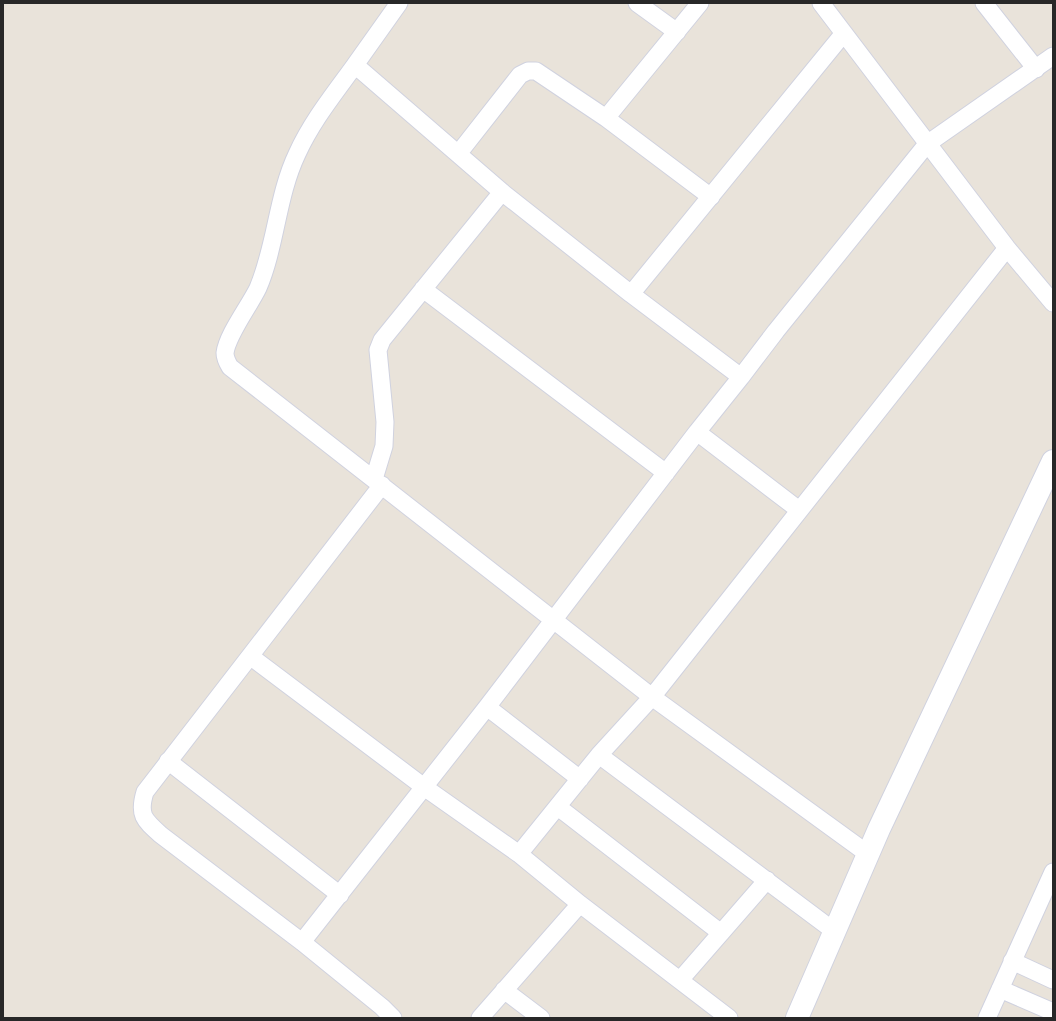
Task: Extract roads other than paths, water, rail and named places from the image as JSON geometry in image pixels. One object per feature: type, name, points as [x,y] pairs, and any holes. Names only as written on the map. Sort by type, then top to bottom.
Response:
[{"type":"street","points":[[399,3],[314,122],[297,154],[287,179],[258,287],[229,342],[225,353],[226,361],[230,367],[652,697],[868,854]]},
{"type":"street","points":[[637,3],[677,32]]},
{"type":"street","points":[[606,118],[700,3]]},
{"type":"street","points":[[821,3],[1007,248],[1053,303]]},
{"type":"street","points":[[984,3],[1036,69]]},
{"type":"street","points":[[631,294],[844,33]]},
{"type":"street","points":[[302,942],[487,707],[776,331],[927,144],[1053,56]]},
{"type":"street","points":[[355,65],[502,192],[631,294],[741,377]]},
{"type":"street","points":[[458,154],[520,75],[528,71],[536,71],[548,77],[606,118],[711,197]]},
{"type":"street","points":[[393,1018],[302,942],[149,824],[142,814],[140,806],[145,792],[250,656],[378,482],[384,446],[385,422],[378,350],[382,340],[502,192]]},
{"type":"street","points":[[518,854],[599,755],[652,697],[1007,248]]},
{"type":"street","points":[[423,289],[666,473]]},
{"type":"street","points":[[697,432],[799,510]]},
{"type":"street","points":[[797,1018],[868,854],[1053,461]]},
{"type":"street","points":[[250,656],[424,788],[518,854],[580,904],[730,1018]]},
{"type":"street","points":[[487,707],[580,779]]},
{"type":"street","points":[[599,755],[834,931]]},
{"type":"street","points":[[168,761],[340,894]]},
{"type":"street","points":[[558,807],[721,933]]},
{"type":"street","points":[[987,1018],[1053,872]]},
{"type":"street","points":[[680,980],[767,880]]},
{"type":"street","points":[[480,1018],[580,904]]},
{"type":"street","points":[[1012,961],[1053,980]]},
{"type":"street","points":[[1000,988],[1053,1012]]},
{"type":"street","points":[[504,990],[541,1018]]}]
